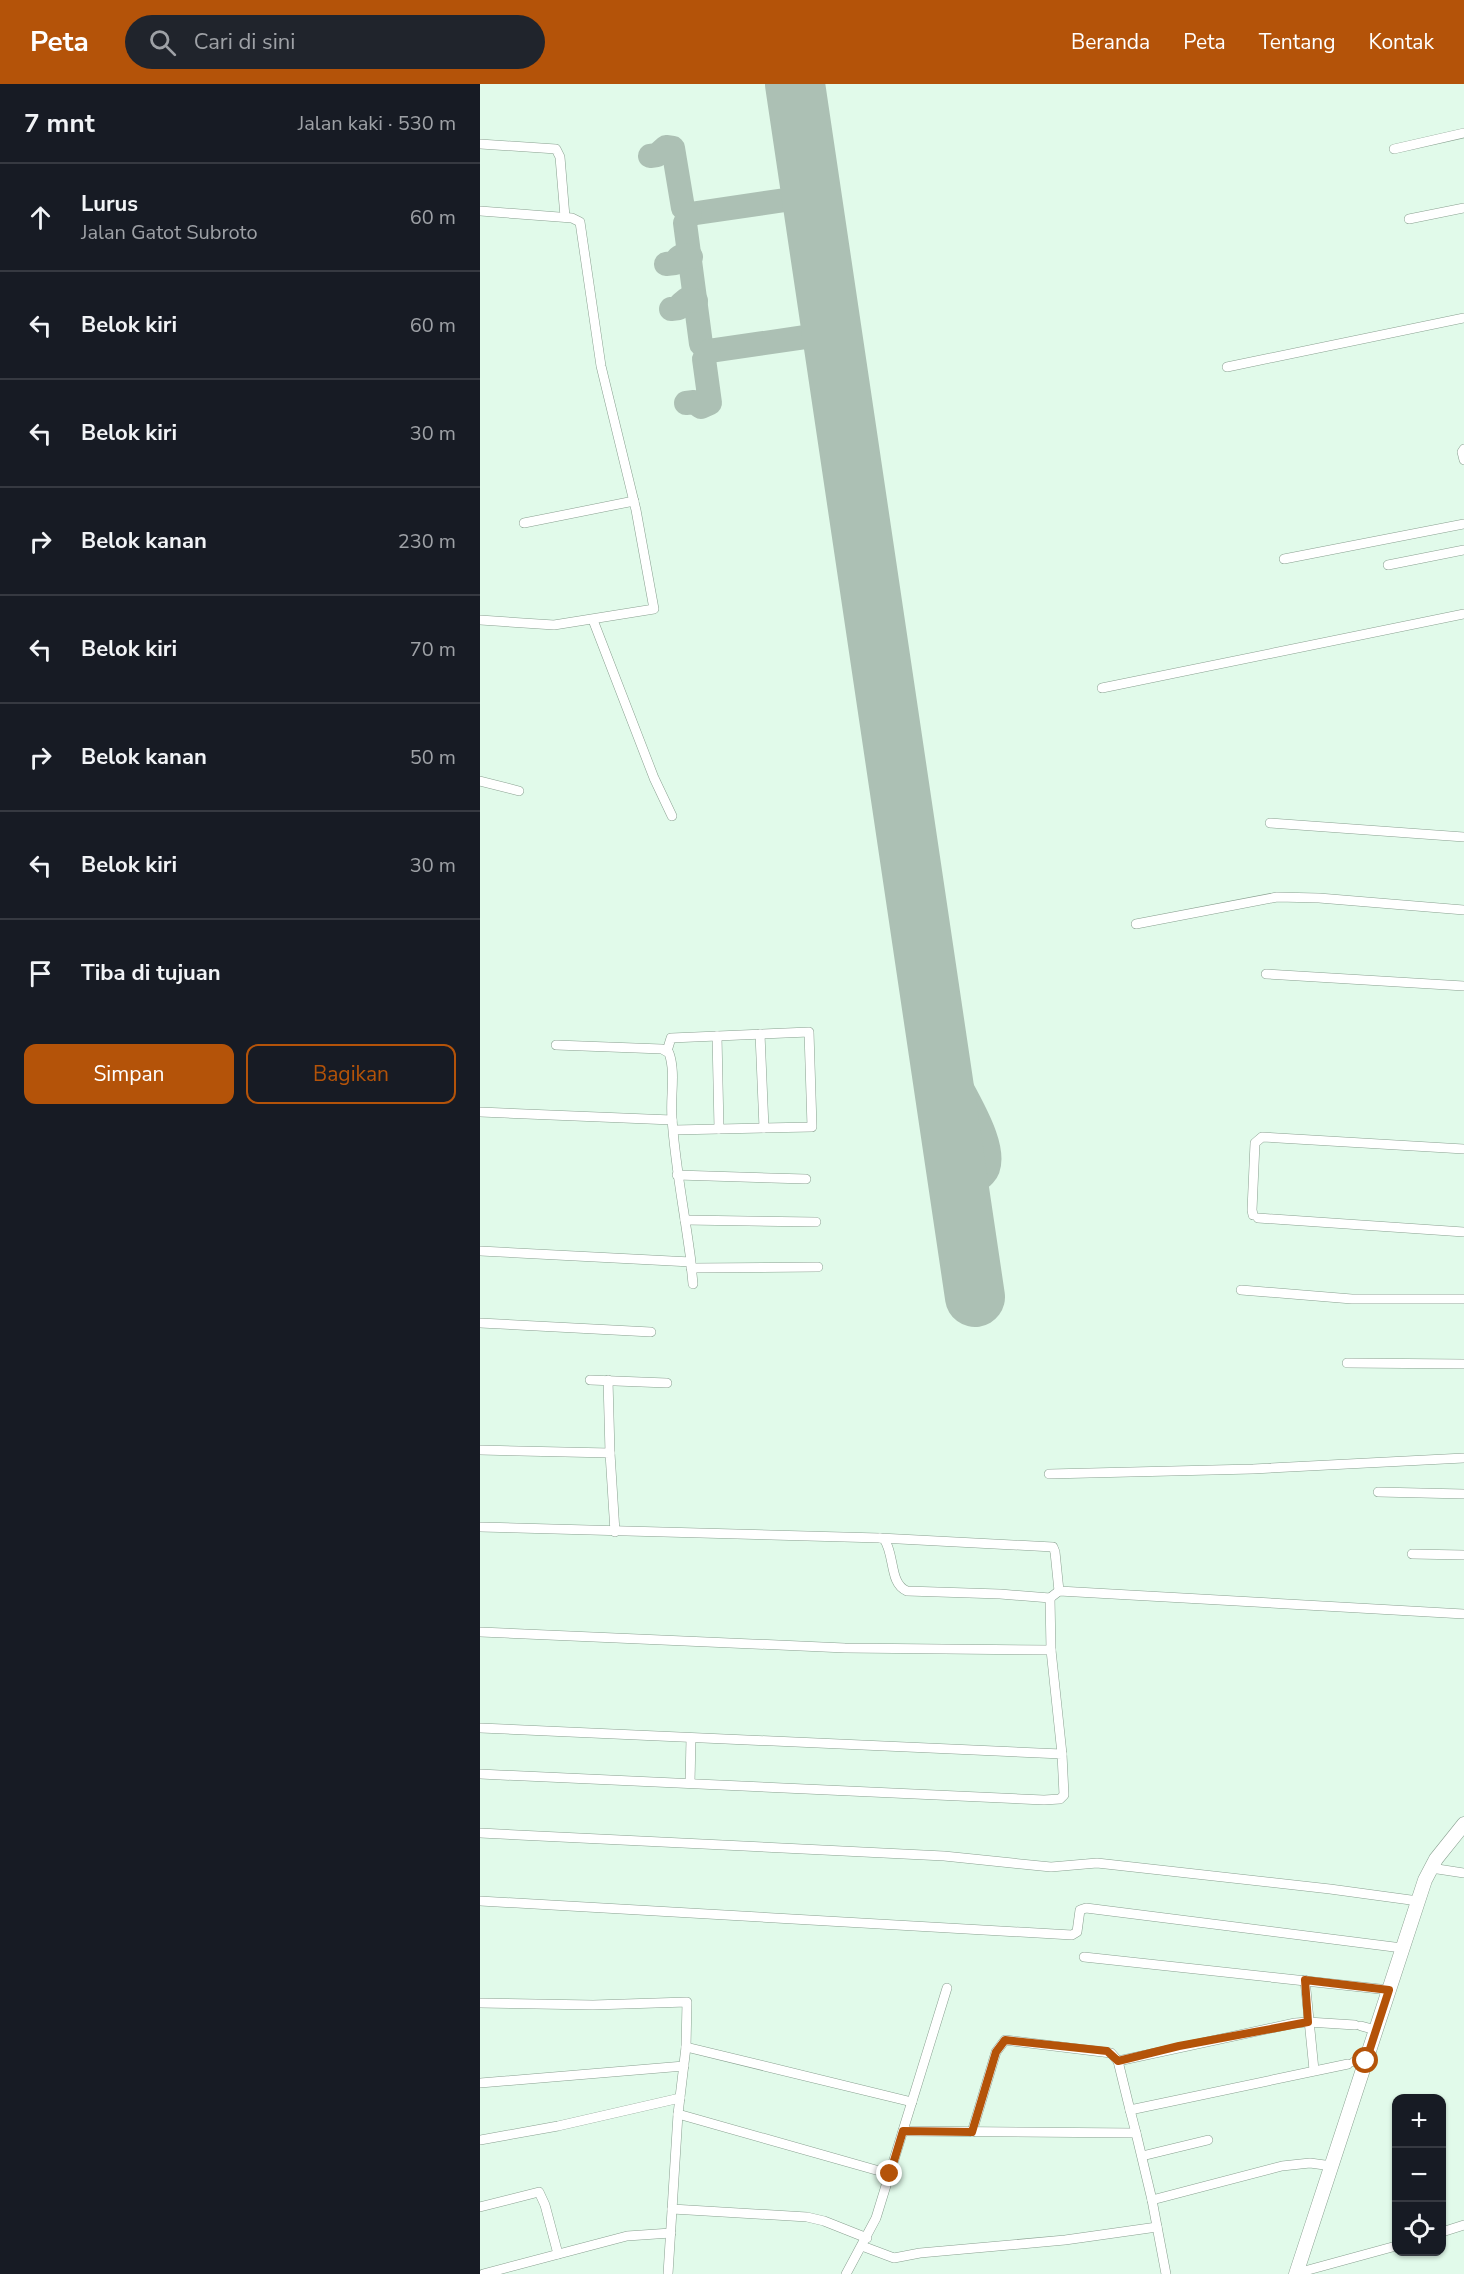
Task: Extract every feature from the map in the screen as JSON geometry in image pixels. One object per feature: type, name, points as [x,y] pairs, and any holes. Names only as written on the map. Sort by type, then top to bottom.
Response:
[{"type":"street","points":[[1394,149],[1464,133]]},
{"type":"street","points":[[480,144],[556,149],[561,157],[565,217]]},
{"type":"street","points":[[1409,219],[1464,208]]},
{"type":"street","points":[[480,211],[565,217],[577,219],[580,222],[602,366],[634,501],[654,609],[571,624],[538,625],[480,620]]},
{"type":"street","points":[[1227,367],[1464,318]]},
{"type":"street","points":[[1464,449],[1462,452],[1464,460]]},
{"type":"street","points":[[524,523],[634,501]]},
{"type":"street","points":[[1284,559],[1464,524]]},
{"type":"street","points":[[1388,565],[1464,550]]},
{"type":"street","points":[[1102,688],[1464,614]]},
{"type":"street","points":[[593,620],[654,778],[672,816]]},
{"type":"street","points":[[480,781],[519,791]]},
{"type":"street","points":[[1270,823],[1464,837]]},
{"type":"street","points":[[1136,924],[1277,897],[1464,910]]},
{"type":"street","points":[[1266,974],[1464,986]]},
{"type":"street","points":[[480,1112],[673,1125],[719,1129],[812,1127],[809,1032],[671,1038],[667,1051],[671,1063],[673,1125],[677,1175],[693,1284]]},
{"type":"street","points":[[760,1034],[764,1128]]},
{"type":"street","points":[[717,1036],[719,1129]]},
{"type":"street","points":[[556,1044],[667,1051]]},
{"type":"street","points":[[1464,1149],[1262,1137],[1255,1143],[1252,1210],[1256,1217],[1464,1232]]},
{"type":"street","points":[[677,1175],[806,1179]]},
{"type":"street","points":[[685,1220],[816,1222]]},
{"type":"street","points":[[480,1251],[691,1265],[818,1267]]},
{"type":"street","points":[[1241,1290],[1352,1299],[1464,1299]]},
{"type":"street","points":[[480,1323],[651,1332]]},
{"type":"street","points":[[1347,1363],[1464,1364]]},
{"type":"street","points":[[590,1380],[668,1383]]},
{"type":"street","points":[[608,1380],[615,1532]]},
{"type":"street","points":[[480,1450],[610,1453]]},
{"type":"street","points":[[1049,1474],[1241,1469],[1464,1458]]},
{"type":"street","points":[[1378,1492],[1464,1494]]},
{"type":"street","points":[[480,1527],[880,1538],[1053,1547],[1059,1591]]},
{"type":"street","points":[[880,1538],[887,1543],[898,1585],[907,1591],[1050,1598],[1059,1591],[1464,1614]]},
{"type":"street","points":[[1412,1554],[1464,1555]]},
{"type":"street","points":[[480,1774],[1054,1800],[1062,1798],[1064,1795],[1062,1754],[1051,1650],[1050,1598]]},
{"type":"street","points":[[480,1632],[845,1648],[1051,1650]]},
{"type":"street","points":[[480,1728],[1062,1754]]},
{"type":"street","points":[[690,1783],[691,1738]]},
{"type":"street","points":[[1296,2273],[1332,2166],[1356,2062],[1376,2030],[1431,1868],[1442,1850],[1464,1824]]},
{"type":"street","points":[[480,1833],[944,1856],[1052,1867],[1097,1863],[1418,1901]]},
{"type":"street","points":[[1431,1868],[1464,1874]]},
{"type":"street","points":[[480,1901],[1072,1935],[1077,1932],[1080,1910],[1086,1908],[1402,1948]]},
{"type":"street","points":[[1084,1957],[1389,1990]]},
{"type":"street","points":[[1305,1980],[1314,2070]]},
{"type":"street","points":[[846,2274],[876,2218],[947,1988]]},
{"type":"street","points":[[480,2003],[593,2005],[687,2002],[686,2047],[678,2114],[668,2274]]},
{"type":"street","points":[[1118,2061],[1179,2046],[1308,2022],[1358,2026],[1376,2030]]},
{"type":"street","points":[[972,2132],[996,2052],[1005,2040],[1107,2051],[1118,2061],[1152,2200],[1166,2274]]},
{"type":"street","points":[[686,2047],[912,2102]]},
{"type":"street","points":[[1130,2110],[1356,2062]]},
{"type":"street","points":[[480,2083],[684,2066]]},
{"type":"street","points":[[480,2140],[558,2126],[680,2098]]},
{"type":"street","points":[[678,2114],[890,2174]]},
{"type":"street","points":[[903,2131],[1136,2133]]},
{"type":"street","points":[[1142,2156],[1208,2140]]},
{"type":"street","points":[[1152,2200],[1282,2166],[1310,2163],[1332,2166]]},
{"type":"street","points":[[480,2207],[539,2192],[545,2205],[558,2254]]},
{"type":"street","points":[[672,2209],[807,2217],[824,2221],[894,2258],[920,2253],[1107,2235],[1157,2227]]},
{"type":"street","points":[[1446,2231],[1464,2225]]},
{"type":"street","points":[[483,2274],[627,2236],[671,2234]]},
{"type":"street","points":[[1296,2273],[1392,2247]]},
{"type":"taxiway","points":[[650,156],[657,155],[666,147],[673,148],[683,208],[690,214],[799,198],[810,185]]},
{"type":"taxiway","points":[[690,214],[685,223],[701,344],[709,351],[819,335],[831,324]]},
{"type":"taxiway","points":[[666,264],[675,263],[682,256],[691,257]]},
{"type":"taxiway","points":[[671,309],[679,308],[687,299],[696,301]]},
{"type":"taxiway","points":[[686,403],[694,402],[701,407],[710,403],[704,359],[709,351]]},
{"type":"taxiway","points":[[935,1030],[951,1068],[980,1124],[989,1153],[989,1165],[984,1175],[958,1184]]},
{"type":"runway","points":[[795,84],[975,1297]]},
{"type":"route","points":[[890,2174],[903,2131],[972,2132],[996,2052],[1002,2042],[1009,2039],[1107,2051],[1118,2061],[1179,2046],[1308,2022],[1305,1980],[1389,1990],[1366,2061]]}]
